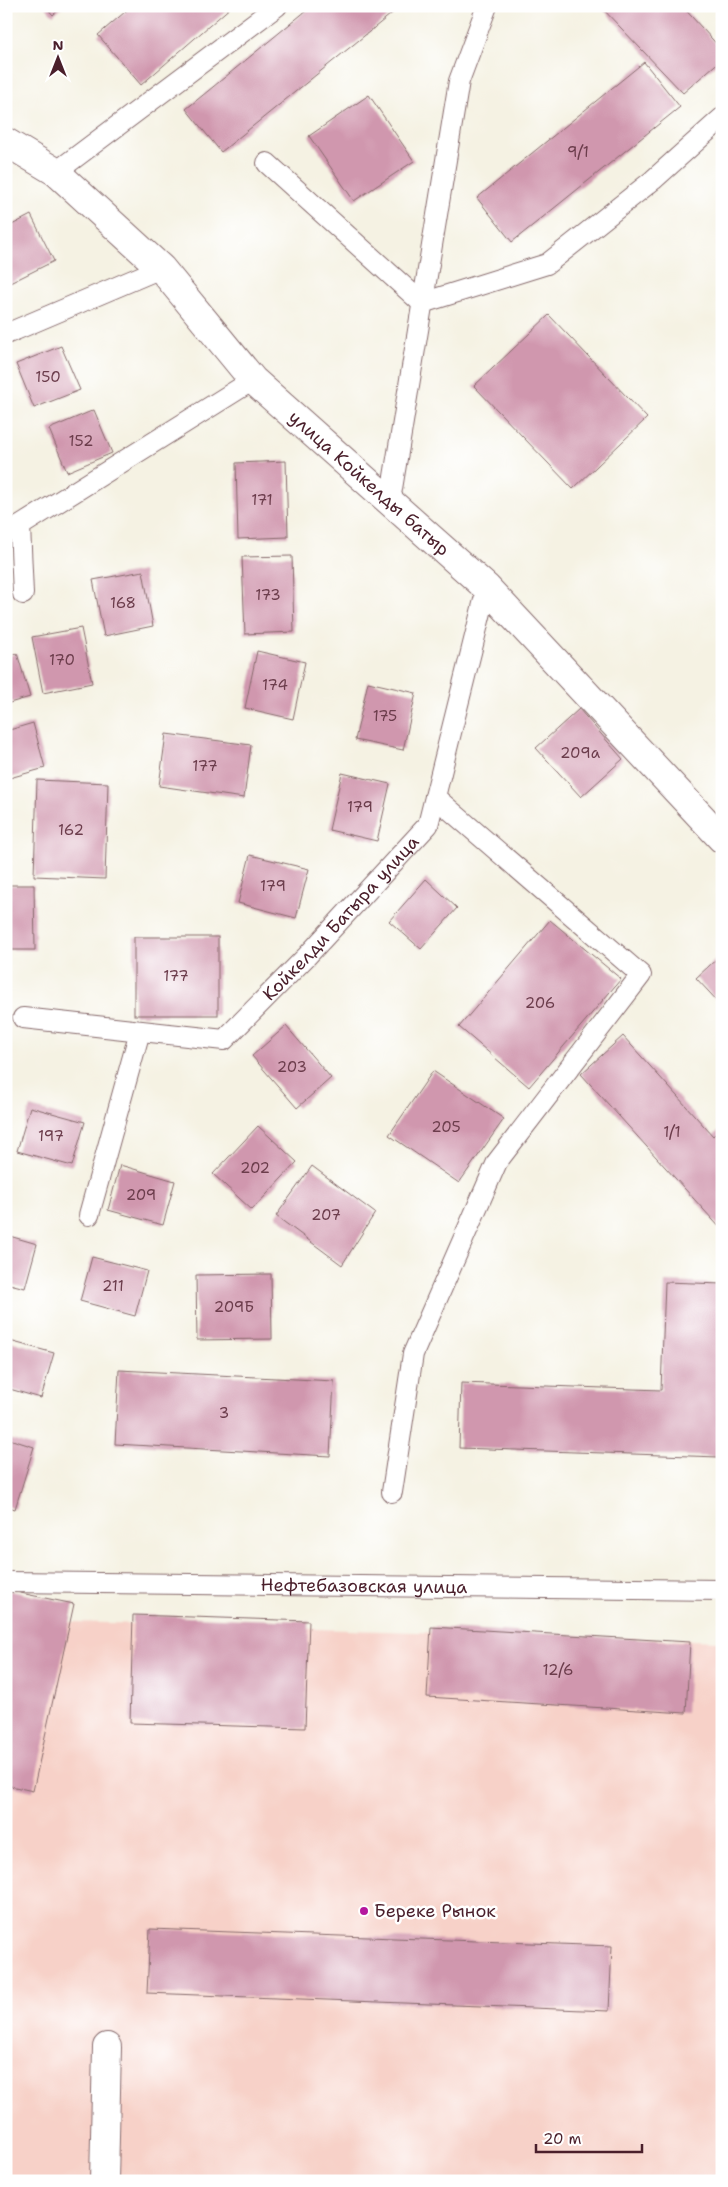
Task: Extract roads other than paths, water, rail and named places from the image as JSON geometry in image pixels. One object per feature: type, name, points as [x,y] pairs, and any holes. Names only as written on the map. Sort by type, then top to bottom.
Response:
[{"type":"street","name":"улица Койкелды батыр","points":[[6,142],[56,172],[161,268],[253,380],[487,588],[722,839]]},
{"type":"street","points":[[104,2181],[107,2047]]},
{"type":"lane","points":[[56,172],[277,6]]},
{"type":"lane","points":[[390,501],[459,81],[487,6]]},
{"type":"lane","points":[[422,302],[547,264],[653,180],[722,118]]},
{"type":"lane","points":[[267,163],[422,302]]},
{"type":"lane","points":[[6,334],[161,268]]},
{"type":"lane","points":[[23,594],[20,526],[253,380]]},
{"type":"lane","name":"Койкелди Батыра улица","points":[[23,1018],[224,1040],[307,956],[428,825],[487,588]]},
{"type":"lane","points":[[392,1492],[413,1354],[497,1162],[641,975],[435,797]]},
{"type":"lane","points":[[89,1215],[140,1031]]},
{"type":"lane","name":"Нефтебазовская улица","points":[[6,1582],[722,1590]]},
{"type":"place","name":"Береке Рынок","points":[[364,1911]]}]
